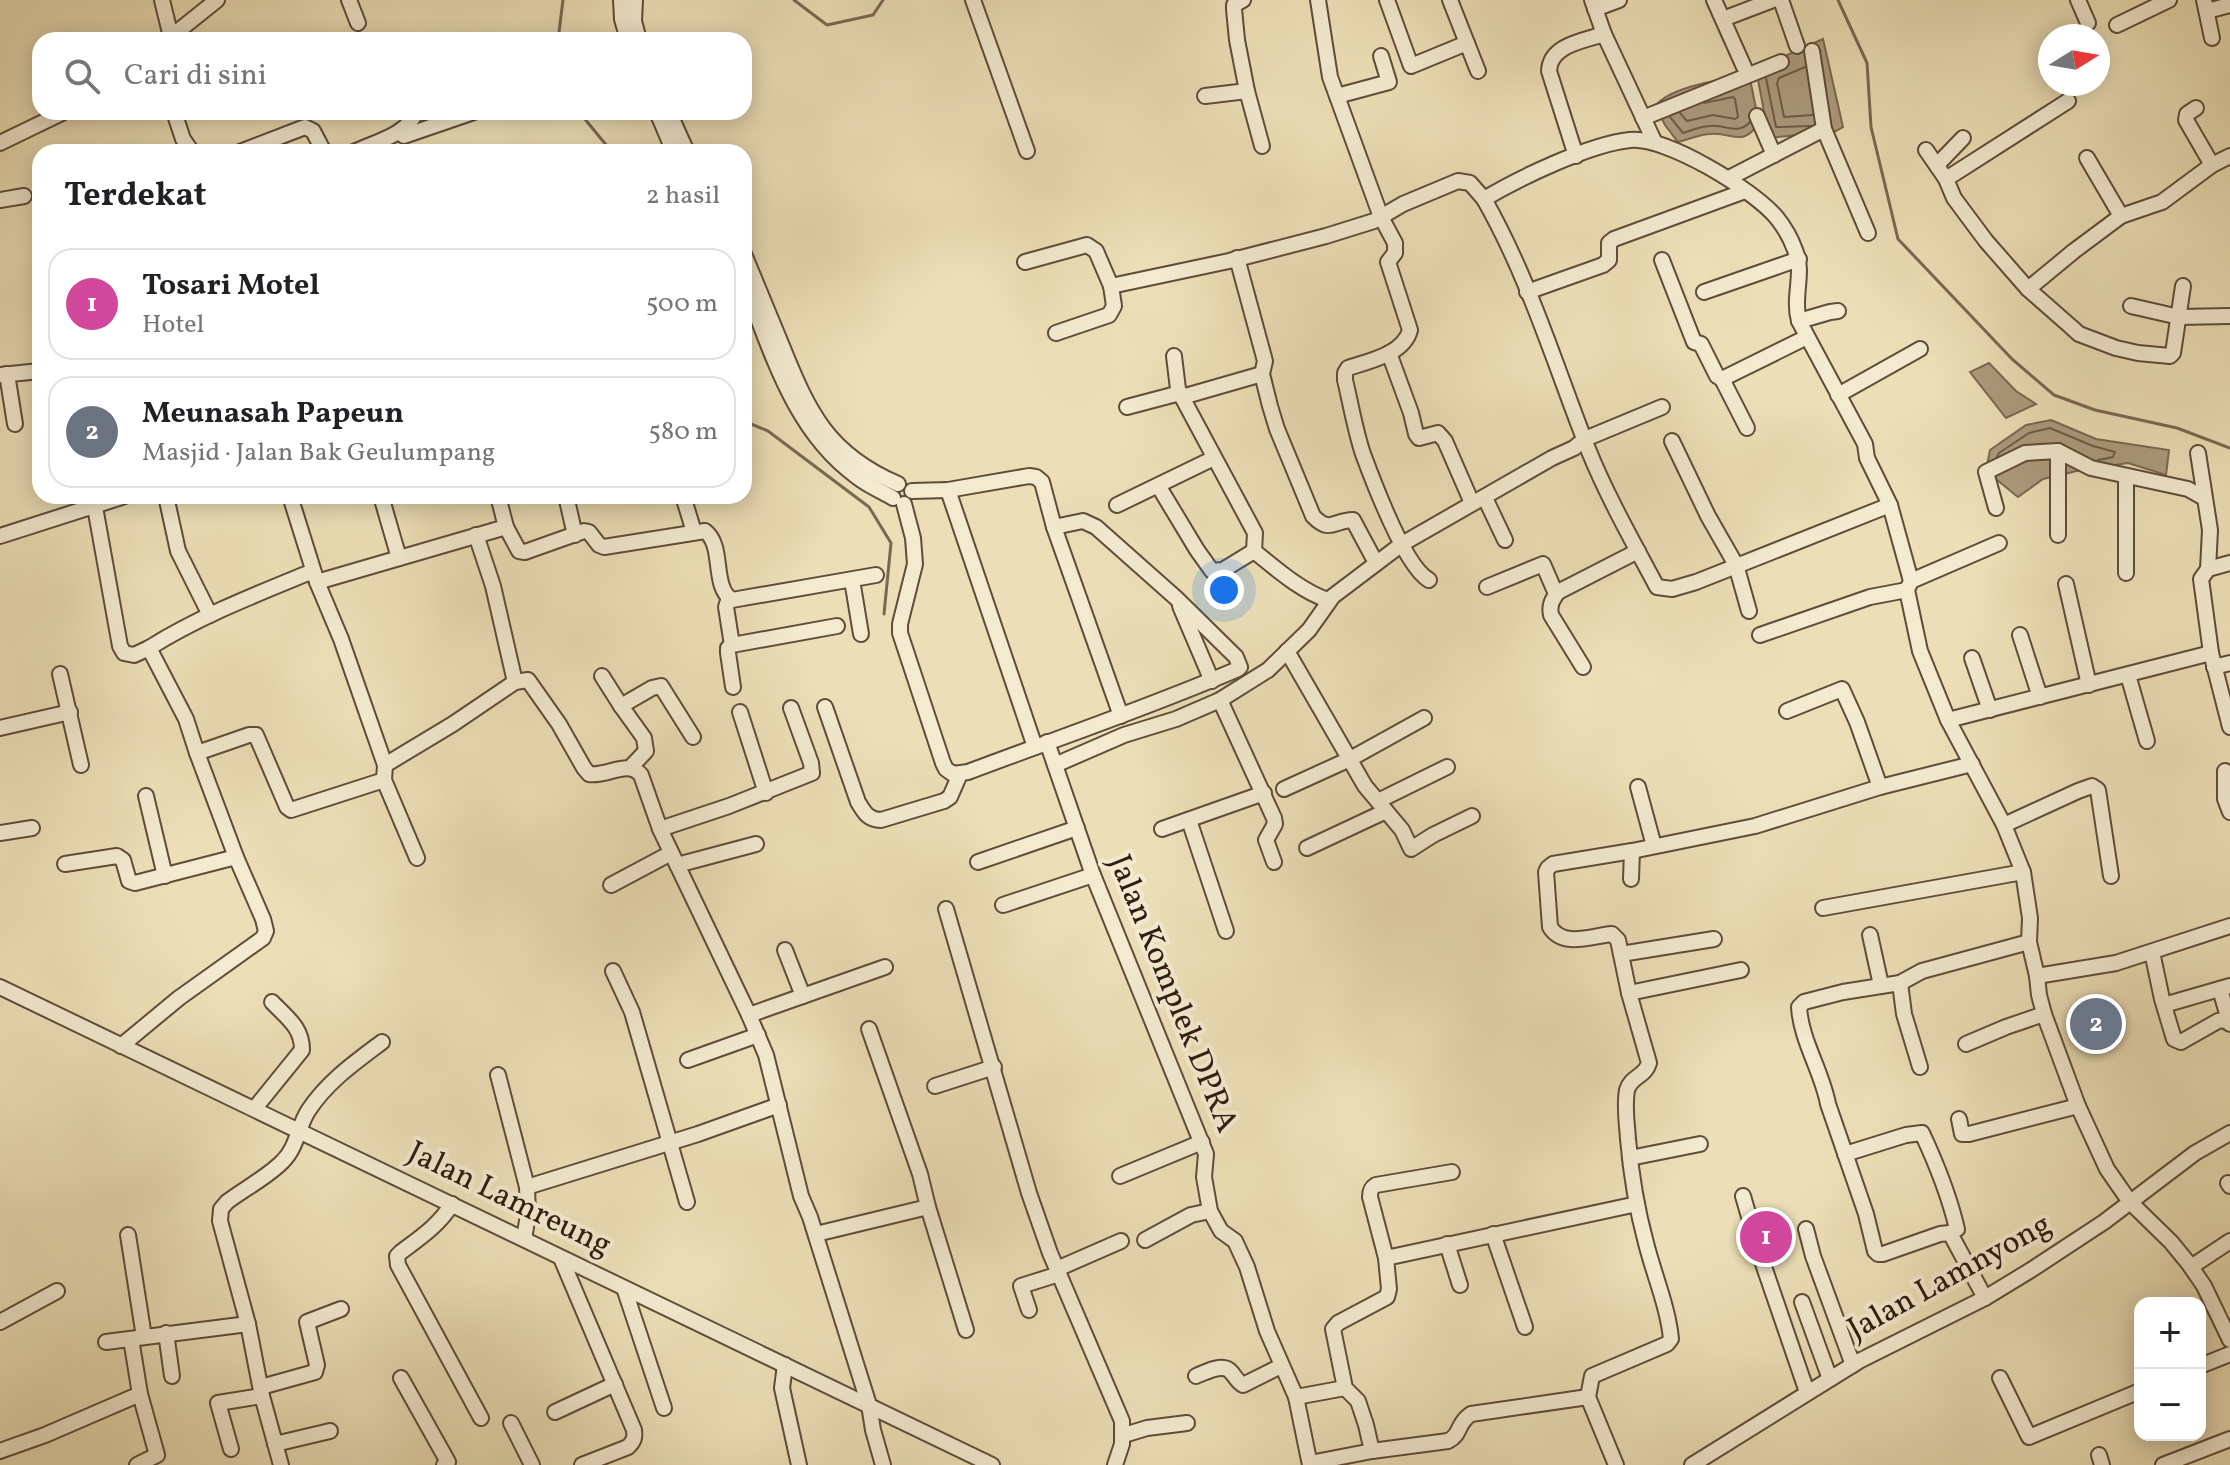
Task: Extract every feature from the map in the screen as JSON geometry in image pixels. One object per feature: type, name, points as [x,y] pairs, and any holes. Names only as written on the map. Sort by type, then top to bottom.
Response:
[{"type":"street","points":[[162,0],[168,32]]},
{"type":"street","points":[[178,32],[217,0]]},
{"type":"street","points":[[349,0],[358,23]]},
{"type":"street","points":[[621,0],[626,32]]},
{"type":"street","points":[[635,0],[637,32]]},
{"type":"street","points":[[973,0],[1027,151]]},
{"type":"street","points":[[1318,0],[1327,64],[1337,96],[1381,217],[1395,243],[1395,253],[1388,262],[1410,330],[1408,337],[1389,353],[1348,368],[1345,380],[1363,452],[1390,521],[1419,571],[1429,580]]},
{"type":"street","points":[[1387,0],[1411,66],[1467,43]]},
{"type":"street","points":[[1450,0],[1478,71]]},
{"type":"street","points":[[1619,0],[1593,5],[1655,143]]},
{"type":"street","points":[[1714,0],[1744,67]]},
{"type":"street","points":[[1723,19],[1773,0]]},
{"type":"street","points":[[1781,0],[1805,48],[1824,129],[1868,233]]},
{"type":"street","points":[[2078,0],[2088,23]]},
{"type":"street","points":[[2117,25],[2169,0]]},
{"type":"street","points":[[1239,1],[1234,9],[1247,91],[1262,146]]},
{"type":"street","points":[[2212,38],[2205,5],[2230,5]]},
{"type":"street","points":[[1576,156],[1549,71],[1550,61],[1565,47],[1604,34]]},
{"type":"street","points":[[1337,96],[1389,82],[1381,56]]},
{"type":"street","points":[[1643,118],[1781,62]]},
{"type":"street","points":[[1205,96],[1247,91]]},
{"type":"street","points":[[1946,179],[2068,101]]},
{"type":"street","points":[[2196,108],[2187,114],[2186,120],[2212,165]]},
{"type":"street","points":[[1757,116],[1774,155]]},
{"type":"street","points":[[0,143],[47,120]]},
{"type":"street","points":[[177,120],[186,144]]},
{"type":"street","points":[[403,133],[412,120]]},
{"type":"street","points":[[375,144],[447,120]]},
{"type":"street","points":[[660,120],[671,144]]},
{"type":"street","points":[[673,120],[683,144]]},
{"type":"street","points":[[261,144],[305,127],[313,131],[320,144]]},
{"type":"street","points":[[1729,178],[1824,129]]},
{"type":"street","points":[[403,133],[407,144]]},
{"type":"street","points":[[1937,165],[1963,138]]},
{"type":"street","points":[[1484,199],[1576,156],[1628,140],[1655,143],[1729,178],[1776,217],[1789,236],[1799,259],[1795,307],[1799,321],[1865,444],[1867,458],[1890,505],[1920,651],[1948,720],[2004,825],[2023,872],[2030,918],[2029,942],[2044,1014],[2078,1106],[2107,1169],[2130,1202],[2171,1242],[2191,1267],[2226,1316],[2230,1340]]},
{"type":"street","points":[[1926,150],[1946,179],[1954,198],[1986,241],[2028,289],[2079,334],[2116,348],[2170,356],[2173,353],[2183,286]]},
{"type":"street","points":[[2028,289],[2121,216],[2162,202],[2212,165],[2230,156]]},
{"type":"street","points":[[2087,158],[2121,216]]},
{"type":"street","points":[[1111,286],[1326,236],[1381,217],[1403,204],[1458,181],[1470,183],[1484,199],[1527,292],[1604,483],[1657,587],[1672,589],[1696,582],[1890,505]]},
{"type":"street","points":[[1527,292],[1603,265],[1609,260],[1609,243],[1614,239],[1745,191]]},
{"type":"street","points":[[0,200],[24,196]]},
{"type":"street","points":[[1025,262],[1087,245],[1096,251],[1111,286],[1114,306],[1109,315],[1056,333]]},
{"type":"street","points":[[1237,258],[1265,361],[1262,374],[1277,429],[1313,516],[1320,524],[1330,526],[1347,519],[1353,520],[1376,563]]},
{"type":"street","points":[[1704,292],[1799,259]]},
{"type":"street","points":[[1662,260],[1694,342],[1701,344],[1747,428]]},
{"type":"street","points":[[752,276],[788,376]]},
{"type":"street","points":[[752,299],[788,376],[812,413],[839,447],[902,494],[948,490],[1029,476],[1042,482],[1054,527],[1121,716]]},
{"type":"street","points":[[2131,306],[2179,317],[2230,316]]},
{"type":"street","points":[[1799,321],[1838,311]]},
{"type":"street","points":[[1722,379],[1807,337]]},
{"type":"street","points":[[1838,395],[1920,349]]},
{"type":"street","points":[[1389,353],[1416,434],[1419,438],[1438,433],[1445,441],[1505,540]]},
{"type":"street","points":[[1174,356],[1181,395],[1255,533],[1254,551]]},
{"type":"street","points":[[15,424],[4,375],[32,372]]},
{"type":"street","points":[[1127,407],[1262,374]]},
{"type":"street","points":[[1055,765],[1124,735],[1176,719],[1220,700],[1268,670],[1309,630],[1331,599],[1402,544],[1585,439],[1662,407]]},
{"type":"street","points":[[1672,441],[1708,516],[1736,565],[1749,611]]},
{"type":"street","points":[[2058,451],[2058,535]]},
{"type":"street","points":[[1996,508],[1986,472],[2025,453],[2058,451],[2091,468],[2188,489],[2204,498]]},
{"type":"street","points":[[2198,453],[2210,530],[2208,569],[2201,579],[2212,660],[2230,727]]},
{"type":"street","points":[[1117,505],[1214,458]]},
{"type":"street","points":[[2126,476],[2126,573]]},
{"type":"street","points":[[1159,487],[1212,571],[1223,570],[1254,551]]},
{"type":"street","name":"Jalan Komplek DPRA","points":[[948,490],[1041,744],[1055,765],[1093,875],[1202,1142],[1206,1154],[1204,1177],[1210,1211]]},
{"type":"street","points":[[902,494],[913,538],[915,564],[900,633],[943,763],[949,772],[960,774],[1121,716],[1240,667],[1239,660],[1176,598],[1096,527],[1083,521],[1054,527]]},
{"type":"street","points":[[0,536],[103,504]]},
{"type":"street","points":[[168,504],[178,551],[210,615]]},
{"type":"street","points":[[292,504],[315,576],[341,639],[384,772],[417,858]]},
{"type":"street","points":[[383,504],[399,558]]},
{"type":"street","points":[[500,504],[506,527],[515,546],[522,552],[588,531],[604,547],[705,531],[711,535],[724,590],[729,598]]},
{"type":"street","points":[[568,504],[575,535]]},
{"type":"street","points":[[685,504],[694,532]]},
{"type":"street","points":[[95,507],[120,646],[124,653],[130,655],[210,615],[315,576],[399,558],[506,527]]},
{"type":"street","points":[[476,535],[528,685],[589,774],[600,775],[630,768],[641,775],[660,829],[758,1035],[766,1055],[796,1176],[869,1405],[883,1465]]},
{"type":"street","points":[[1760,635],[1909,586],[1999,543]]},
{"type":"street","points":[[1254,551],[1319,597],[1331,599]]},
{"type":"street","points":[[1583,667],[1551,615],[1550,607],[1556,594],[1638,551]]},
{"type":"street","points":[[2208,569],[2230,563]]},
{"type":"street","points":[[1487,587],[1543,564],[1556,594]]},
{"type":"street","points":[[729,598],[876,575]]},
{"type":"street","points":[[852,580],[861,634]]},
{"type":"street","points":[[2066,584],[2089,685]]},
{"type":"street","points":[[729,598],[726,615],[732,645]]},
{"type":"street","points":[[1176,598],[1212,681]]},
{"type":"street","points":[[733,687],[728,653],[732,645],[837,626]]},
{"type":"street","points":[[2020,635],[2040,697]]},
{"type":"street","points":[[121,1046],[179,998],[265,935],[265,925],[236,857],[193,735],[149,648]]},
{"type":"street","points":[[1287,651],[1365,786],[1402,830],[1411,849],[1472,816]]},
{"type":"street","points":[[1972,658],[1990,710]]},
{"type":"street","points":[[1948,720],[2128,675],[2212,660],[2230,663]]},
{"type":"street","points":[[60,674],[81,765]]},
{"type":"street","points":[[2128,675],[2147,741]]},
{"type":"street","points":[[602,676],[644,738],[646,751],[630,768]]},
{"type":"street","points":[[197,753],[256,735],[291,810],[384,772],[453,724],[528,685]]},
{"type":"street","points":[[621,706],[661,686],[693,737]]},
{"type":"street","points":[[1787,711],[1842,689],[1880,787]]},
{"type":"street","points":[[1220,700],[1274,818],[1275,824],[1266,840],[1274,862]]},
{"type":"street","points":[[825,707],[858,802],[870,818],[881,820],[944,801],[950,797],[960,774]]},
{"type":"street","points":[[660,829],[766,793],[812,773],[791,708]]},
{"type":"street","points":[[0,728],[70,712]]},
{"type":"street","points":[[740,712],[766,793]]},
{"type":"street","points":[[1284,789],[1350,759],[1424,718]]},
{"type":"street","points":[[1616,1465],[1588,1397],[1592,1376],[1667,1344],[1671,1339],[1637,1204],[1630,1158],[1626,1095],[1630,1081],[1646,1071],[1649,1063],[1618,940],[1612,934],[1571,939],[1555,935],[1550,927],[1546,872],[1553,864],[1755,826],[1880,787],[1972,764]]},
{"type":"street","points":[[1307,848],[1447,767]]},
{"type":"street","points":[[2225,771],[2225,799],[2230,812]]},
{"type":"street","points":[[2004,825],[2092,786],[2098,790],[2111,876]]},
{"type":"street","points":[[1638,787],[1654,846]]},
{"type":"street","points":[[1162,829],[1264,793]]},
{"type":"street","points":[[146,796],[165,876]]},
{"type":"street","points":[[1189,820],[1226,931]]},
{"type":"street","points":[[0,833],[32,828]]},
{"type":"street","points":[[978,862],[1077,828]]},
{"type":"street","points":[[611,885],[674,859],[756,844]]},
{"type":"street","points":[[1631,879],[1632,851]]},
{"type":"street","points":[[65,864],[117,856],[123,860],[131,882],[236,857]]},
{"type":"street","points":[[1823,908],[2023,872]]},
{"type":"street","points":[[1003,905],[1093,875]]},
{"type":"street","points":[[946,909],[1029,1193],[1058,1272],[1122,1421],[1124,1435],[1115,1465]]},
{"type":"street","points":[[2037,976],[2116,963],[2230,926]]},
{"type":"street","points":[[1870,935],[1881,985]]},
{"type":"street","points":[[1621,954],[1714,939]]},
{"type":"street","points":[[1845,1154],[1922,1133],[1940,1173],[1957,1229],[1883,1254],[1877,1253],[1828,1104],[1825,1087],[1802,1029],[1799,1007],[1804,1002],[1843,992],[1900,983],[1922,971],[2029,942]]},
{"type":"street","points":[[785,950],[803,996]]},
{"type":"street","points":[[2152,952],[2172,1035],[2177,1042],[2218,1021],[2229,1023]]},
{"type":"street","points":[[749,1015],[885,967]]},
{"type":"street","points":[[1629,993],[1741,970]]},
{"type":"street","points":[[613,971],[632,1012],[687,1202]]},
{"type":"street","points":[[1900,983],[1904,1014],[1920,1067]]},
{"type":"street","name":"Jalan Lamreung","points":[[0,987],[992,1465]]},
{"type":"street","points":[[2164,1005],[2225,987],[2229,1023]]},
{"type":"street","points":[[255,1108],[302,1050],[299,1031],[272,1002]]},
{"type":"street","points":[[1966,1044],[2044,1014]]},
{"type":"street","points":[[869,1029],[901,1117],[966,1330]]},
{"type":"street","points":[[688,1060],[758,1035]]},
{"type":"street","points":[[281,1465],[220,1221],[221,1209],[285,1159],[295,1143],[306,1113],[332,1081],[382,1042]]},
{"type":"street","points":[[935,1086],[994,1067]]},
{"type":"street","points":[[498,1075],[527,1187],[528,1215],[524,1239]]},
{"type":"street","points":[[527,1187],[779,1105]]},
{"type":"street","points":[[1959,1119],[1962,1134],[1969,1134],[2078,1106]]},
{"type":"street","name":"Jalan Lamnyong","points":[[1699,1463],[1853,1365],[1985,1298],[2031,1270],[2195,1153],[2230,1133]]},
{"type":"street","points":[[1120,1176],[1202,1142]]},
{"type":"street","points":[[1630,1158],[1700,1144]]},
{"type":"street","points":[[1372,1451],[1358,1401],[1345,1388],[1333,1329],[1338,1323],[1387,1297],[1386,1258],[1370,1191],[1376,1185],[1452,1172]]},
{"type":"street","points":[[1743,1196],[1807,1392]]},
{"type":"street","points":[[452,1204],[429,1232],[397,1256],[398,1265],[481,1418]]},
{"type":"street","points":[[1386,1258],[1637,1204]]},
{"type":"street","points":[[816,1234],[928,1207]]},
{"type":"street","points":[[1145,1240],[1191,1215],[1210,1211],[1221,1231],[1235,1241],[1247,1267],[1267,1331],[1296,1397],[1310,1464],[1372,1451],[1448,1441],[1471,1414],[1588,1397]]},
{"type":"street","points":[[1806,1229],[1853,1365]]},
{"type":"street","points":[[1950,1233],[1985,1298]]},
{"type":"street","points":[[1493,1234],[1525,1327]]},
{"type":"street","points":[[128,1235],[140,1394],[157,1455],[137,1465]]},
{"type":"street","points":[[1029,1310],[1021,1286],[1058,1272],[1121,1241]]},
{"type":"street","points":[[2191,1267],[2230,1241]]},
{"type":"street","points":[[1447,1244],[1460,1285]]},
{"type":"street","points":[[561,1258],[635,1436],[633,1442],[612,1460],[582,1465]]},
{"type":"street","points":[[624,1288],[664,1408]]},
{"type":"street","points":[[0,1322],[57,1291]]},
{"type":"street","points":[[1802,1302],[1830,1379]]},
{"type":"street","points":[[231,1449],[218,1403],[315,1372],[317,1365],[307,1322],[341,1309]]},
{"type":"street","points":[[106,1342],[248,1324]]},
{"type":"street","points":[[166,1333],[172,1376]]},
{"type":"street","points":[[2206,1364],[2230,1354]]},
{"type":"street","points":[[785,1365],[782,1388],[799,1465]]},
{"type":"street","points":[[1196,1376],[1225,1368],[1238,1384],[1243,1385],[1281,1366]]},
{"type":"street","points":[[401,1378],[448,1462],[444,1465]]},
{"type":"street","points":[[2000,1378],[2029,1437],[2134,1393]]},
{"type":"street","points":[[555,1412],[615,1384]]},
{"type":"street","points":[[1296,1397],[1345,1388]]},
{"type":"street","points":[[0,1451],[140,1394]]},
{"type":"street","points":[[511,1423],[532,1465]]},
{"type":"street","points":[[1124,1435],[1147,1428],[1187,1423]]},
{"type":"street","points":[[275,1444],[330,1431]]},
{"type":"street","points":[[2163,1465],[2230,1439]]},
{"type":"water","points":[[1823,39],[1843,127],[1836,131],[1769,138],[1756,69]]},
{"type":"water","points":[[1749,74],[1759,123],[1742,137],[1707,134],[1678,142],[1655,106],[1686,88]]},
{"type":"water","points":[[1989,363],[2016,391],[2036,404],[2006,418],[1970,372]]},
{"type":"water","points":[[2051,420],[2096,439],[2169,450],[2166,475],[2128,463],[2043,479],[2018,497],[1986,471],[1990,450],[2026,425]]},
{"type":"waterway","points":[[559,32],[563,0]]},
{"type":"waterway","points":[[794,0],[827,25],[873,15],[883,0]]},
{"type":"waterway","points":[[1838,0],[1867,63],[1871,127],[1898,239],[2012,359],[2054,395],[2095,410],[2177,428],[2230,448]]},
{"type":"waterway","points":[[586,120],[605,144]]},
{"type":"waterway","points":[[752,424],[768,431],[869,507],[891,543],[884,614]]},
{"type":"place","name":"Meunasah Papeun","points":[[2096,1024]]},
{"type":"place","name":"Tosari Motel","points":[[1766,1237]]}]
